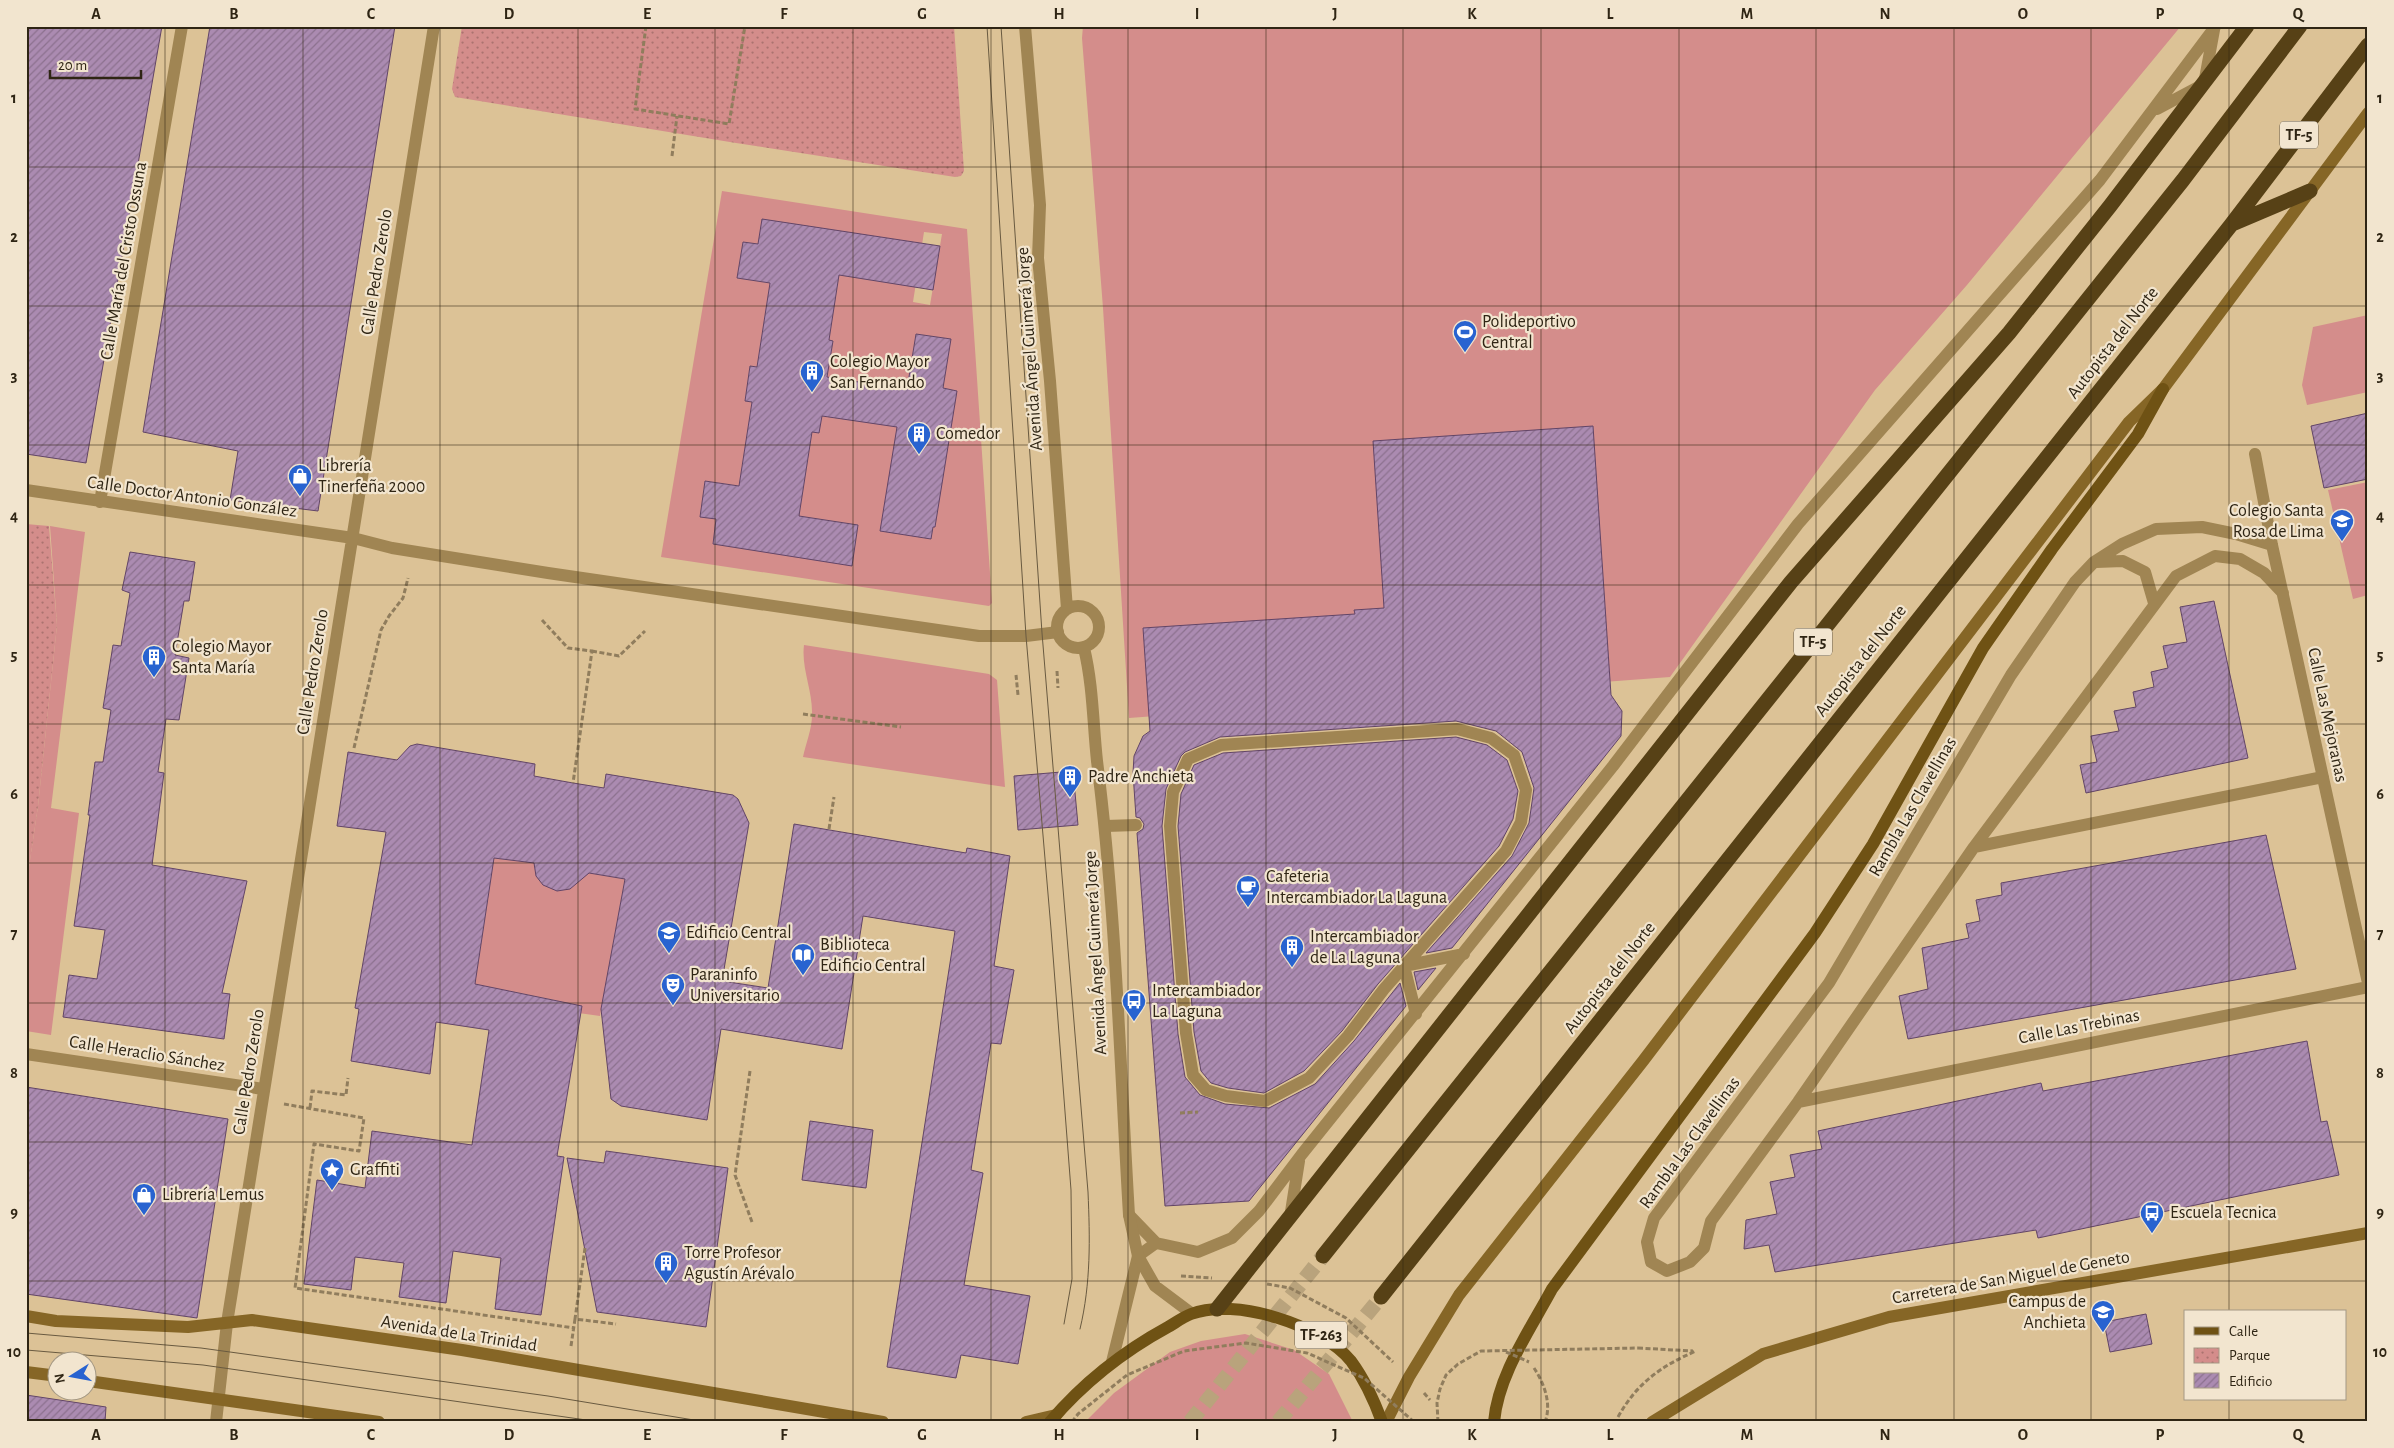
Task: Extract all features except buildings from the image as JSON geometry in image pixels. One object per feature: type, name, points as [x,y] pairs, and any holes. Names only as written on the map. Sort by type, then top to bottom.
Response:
[{"type":"highway","points":[[1217,1309],[1290,1219],[1791,582],[2010,333],[2110,206],[2247,26]]},
{"type":"highway","name":"TF-5","points":[[1323,1256],[2183,180],[2300,26]]},
{"type":"highway","name":"Autopista del Norte","points":[[1381,1297],[2231,225],[2368,45]]},
{"type":"highway","points":[[2231,225],[2310,191]]},
{"type":"main road","points":[[1494,1422],[1504,1381],[1552,1289],[1815,933],[1873,844],[1984,648],[2052,549],[2138,434],[2163,389],[2368,113]]},
{"type":"main road","points":[[1386,1422],[1409,1377],[1459,1295],[1643,1061],[2129,422],[2163,389]]},
{"type":"main road","name":"Carretera de San Miguel de Geneto","points":[[1652,1422],[1762,1354],[1889,1317],[2368,1233]]},
{"type":"main road","name":"TF-263","points":[[1053,1418],[1112,1362],[1149,1337],[1191,1314],[1217,1309],[1252,1312],[1286,1320],[1322,1336],[1350,1360],[1370,1391],[1382,1422]]},
{"type":"main road","name":"Avenida de La Trinidad","points":[[26,1316],[56,1320],[188,1327],[252,1320],[462,1350],[883,1422]]},
{"type":"main road","points":[[26,1372],[48,1375]]},
{"type":"main road","points":[[98,1382],[378,1422]]},
{"type":"main road","points":[[1026,1422],[1053,1418]]},
{"type":"street","name":"Calle María del Cristo Ossuna","points":[[100,502],[182,26]]},
{"type":"street","name":"Calle Pedro Zerolo","points":[[216,1422],[227,1323],[263,1089],[434,26]]},
{"type":"street","name":"Avenida Ángel Guimerá Jorge","points":[[1025,26],[1039,186],[1038,258],[1050,381],[1067,609],[1059,619],[1058,632]]},
{"type":"street","points":[[2155,110],[2204,84],[2215,26]]},
{"type":"street","points":[[1129,1215],[1156,1243],[1198,1252],[1232,1238],[1259,1211],[1299,1158],[1607,774],[1798,524],[2100,180],[2155,110],[2215,26]]},
{"type":"street","name":"Calle Las Mejoranas","points":[[2255,454],[2272,545],[2368,983]]},
{"type":"street","name":"Calle Doctor Antonio González","points":[[26,490],[352,538],[392,548],[548,573],[979,636],[1026,636],[1058,632]]},
{"type":"street","name":"Rambla Las Clavellinas","points":[[2272,545],[2236,534],[2202,527],[2156,529],[2122,544],[2094,562],[2075,582],[2011,675],[1830,984],[1654,1218],[1647,1242],[1651,1262],[1667,1271],[1690,1262],[1704,1248],[1711,1221],[1798,1102],[1974,847],[2154,603],[2176,576],[2215,556],[2240,559],[2264,572],[2283,593]]},
{"type":"street","points":[[2094,562],[2124,560],[2145,572],[2154,603]]},
{"type":"street","points":[[1058,632],[1063,642],[1072,648],[1084,648],[1094,642],[1099,631],[1098,619],[1090,609],[1078,606],[1067,609]]},
{"type":"street","name":"Avenida Ángel Guimerá Jorge","points":[[1084,648],[1088,668],[1094,739],[1106,826],[1129,1215],[1138,1256],[1155,1286],[1191,1314]]},
{"type":"street","points":[[1404,966],[1506,851],[1517,830],[1521,822],[1526,790],[1514,755],[1491,738],[1458,729],[1235,744],[1221,746],[1188,759],[1173,792],[1170,826],[1186,1033],[1194,1075],[1206,1090],[1226,1096],[1265,1101],[1309,1078],[1348,1036],[1404,966],[1464,954]]},
{"type":"street","points":[[1974,847],[2323,777]]},
{"type":"street","points":[[1106,826],[1136,825]]},
{"type":"street","points":[[1404,966],[1416,1014]]},
{"type":"street","name":"Calle Las Trebinas","points":[[1798,1102],[2368,987]]},
{"type":"street","name":"Calle Heraclio Sánchez","points":[[26,1054],[263,1089]]},
{"type":"street","points":[[1290,1219],[1299,1158]]},
{"type":"street","points":[[1138,1256],[1156,1243]]},
{"type":"street","name":"Avenida Ángel Guimerá Jorge","points":[[1112,1362],[1138,1256]]},
{"type":"path","points":[[646,26],[634,109],[730,124],[744,26]]},
{"type":"path","points":[[672,156],[677,116]]},
{"type":"path","points":[[354,748],[381,630],[388,616],[404,598],[408,578]]},
{"type":"path","points":[[542,620],[568,648],[620,656],[645,631]]},
{"type":"path","points":[[573,783],[592,651]]},
{"type":"path","points":[[1056,671],[1058,688]]},
{"type":"path","points":[[1016,675],[1018,695]]},
{"type":"path","points":[[803,714],[902,727]]},
{"type":"path","points":[[829,829],[834,797]]},
{"type":"path","points":[[750,1071],[735,1175],[752,1222]]},
{"type":"path","points":[[310,1108],[312,1091],[346,1095],[348,1078]]},
{"type":"path","points":[[283,1104],[364,1118],[359,1151],[314,1144],[295,1288],[574,1328]]},
{"type":"path","points":[[571,1346],[585,1248]]},
{"type":"path","points":[[1176,1275],[1194,1278],[1240,1279]]},
{"type":"path","points":[[575,1319],[616,1324]]},
{"type":"path","points":[[1072,1422],[1078,1414],[1127,1375],[1184,1351],[1246,1343],[1307,1353],[1364,1378],[1414,1422]]},
{"type":"path","points":[[1438,1422],[1437,1403],[1446,1375],[1458,1364],[1481,1351],[1638,1348],[1696,1351],[1668,1363],[1652,1376],[1637,1389],[1618,1417]]},
{"type":"path","points":[[1438,1422],[1435,1402],[1444,1381],[1456,1364],[1470,1356],[1504,1351],[1529,1362],[1541,1378],[1547,1396],[1544,1422]]},
{"type":"green space","points":[[462,26],[954,26],[964,171],[961,176],[955,177],[455,97],[452,89]]},
{"type":"green space","name":"Polideportivo Central","points":[[1083,26],[2181,26],[1967,285],[1875,390],[1670,677],[1129,718],[1103,308],[1082,38]]},
{"type":"green space","points":[[722,191],[967,229],[992,603],[989,606],[661,557]],"holes":[[[924,232],[942,234],[930,305],[913,302]],[[743,242],[758,244],[896,284],[839,275],[829,340],[833,341],[827,377],[879,385],[873,423],[822,416],[812,432],[799,516],[858,525],[852,565],[713,544],[716,519],[700,516],[705,481],[739,486],[752,402],[745,401],[750,366],[757,367],[770,283],[737,278]],[[916,334],[950,339],[943,388],[956,391],[935,527],[933,527],[931,539],[920,537],[922,525],[895,521],[893,533],[881,531],[904,383],[908,383]]]},
{"type":"green space","points":[[2368,315],[2368,392],[2307,405],[2302,385],[2313,327]]},
{"type":"green space","points":[[2368,482],[2368,595],[2353,599],[2328,490]]},
{"type":"green space","points":[[26,524],[49,526],[57,625],[38,806],[26,888]]},
{"type":"green space","points":[[50,526],[85,532],[51,808],[79,813],[51,1035],[26,1031],[26,887],[38,806],[57,625]]},
{"type":"green space","points":[[804,645],[989,674],[997,680],[1005,787],[803,757],[812,720],[811,697],[804,662]]},
{"type":"green space","points":[[494,858],[625,879],[600,1016],[557,1010],[558,1001],[515,992],[473,996]]},
{"type":"green space","points":[[1245,1334],[1294,1350],[1329,1374],[1353,1422],[1085,1422],[1114,1393],[1170,1352],[1201,1341]]},
{"type":"tunnel","points":[[1190,1422],[1323,1256]]},
{"type":"tunnel","points":[[1278,1422],[1381,1297]]},
{"type":"tram line","points":[[987,26],[1026,636],[1071,1190],[1072,1279],[1064,1324]]},
{"type":"tram line","points":[[1001,26],[1042,633],[1088,1192],[1088,1278],[1080,1329]]},
{"type":"tram line","points":[[26,1333],[201,1348],[548,1396],[706,1422]]},
{"type":"tram line","points":[[26,1350],[203,1365],[600,1422]]},
{"type":"place","name":"Polideportivo Central","points":[[1465,353]]},
{"type":"place","name":"Colegio Mayor San Fernando","points":[[812,393]]},
{"type":"place","name":"Comedor","points":[[919,455]]},
{"type":"place","name":"Librería Tinerfeña 2000","points":[[300,497]]},
{"type":"place","name":"Colegio Santa Rosa de Lima","points":[[2342,542]]},
{"type":"place","name":"Colegio Mayor Santa María","points":[[154,678]]},
{"type":"place","name":"Padre Anchieta","points":[[1070,798]]},
{"type":"place","name":"Cafeteria Intercambiador La Laguna","points":[[1248,908]]},
{"type":"place","name":"Edificio Central","points":[[669,954]]},
{"type":"place","name":"Intercambiador de La Laguna","points":[[1292,968]]},
{"type":"place","name":"Biblioteca Edificio Central","points":[[803,976]]},
{"type":"place","name":"Paraninfo Universitario","points":[[673,1006]]},
{"type":"place","name":"Intercambiador La Laguna","points":[[1134,1022]]},
{"type":"place","name":"Graffiti","points":[[332,1191]]},
{"type":"place","name":"Librería Lemus","points":[[144,1216]]},
{"type":"place","name":"Escuela Tecnica","points":[[2152,1234]]},
{"type":"place","name":"Torre Profesor Agustín Arévalo","points":[[666,1284]]},
{"type":"place","name":"Campus de Anchieta","points":[[2103,1333]]}]
